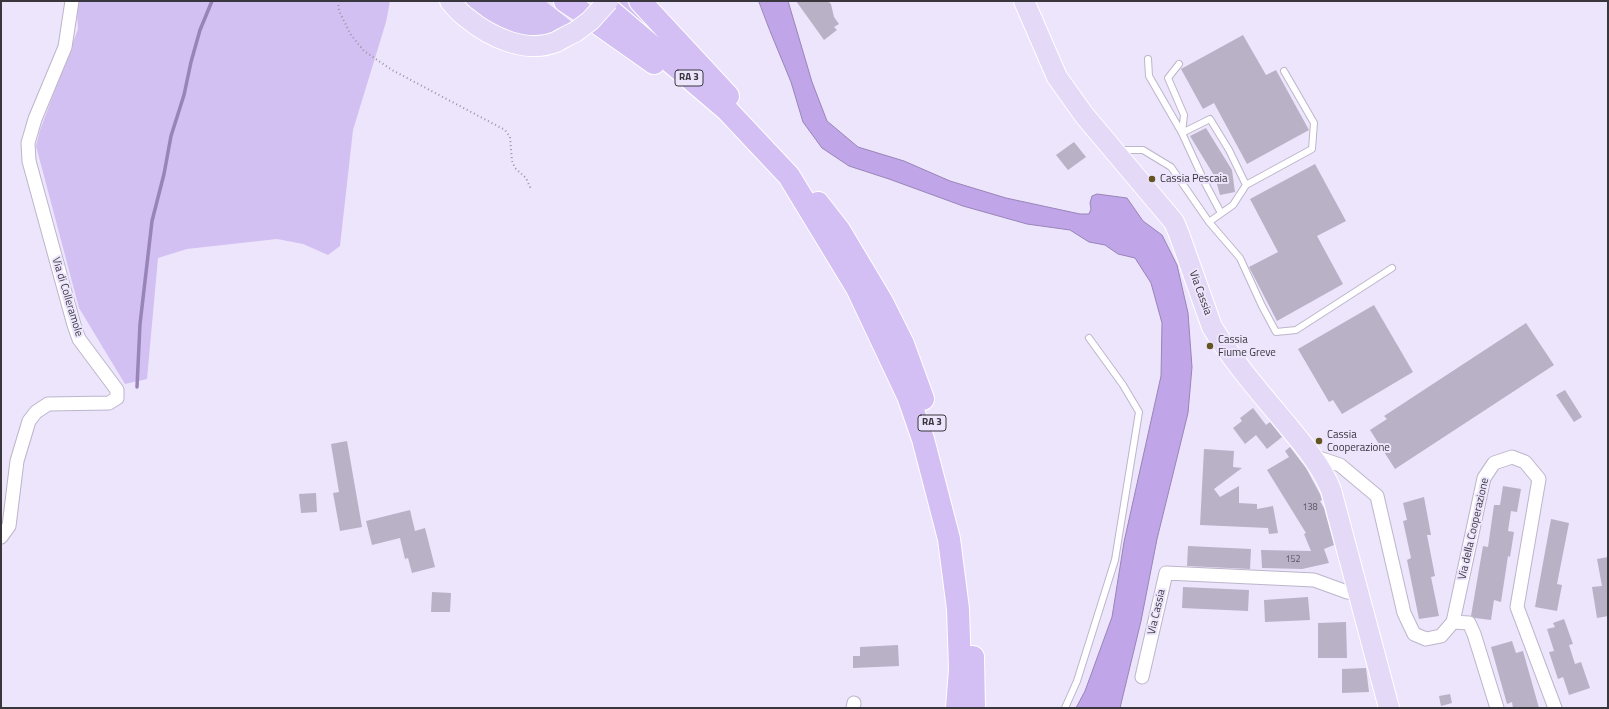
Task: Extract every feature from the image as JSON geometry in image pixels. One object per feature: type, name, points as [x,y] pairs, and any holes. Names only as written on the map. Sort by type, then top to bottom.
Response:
[{"type":"highway","points":[[565,1],[595,17]]},
{"type":"highway","points":[[640,1],[724,90],[762,147]]},
{"type":"highway","name":"RA 3","points":[[595,17],[727,110],[789,176],[800,184],[820,204],[839,230],[882,302],[903,344],[935,432],[955,505],[965,559],[972,619],[974,708]]},
{"type":"highway","name":"RA 3","points":[[789,176],[857,288],[908,396],[923,439],[950,539],[958,609],[960,669],[957,708]]},
{"type":"main road","points":[[450,1],[472,22],[488,33],[511,42],[532,46],[555,42],[595,17]]},
{"type":"main road","name":"Via Cassia","points":[[1024,1],[1057,77],[1084,114],[1174,222],[1212,327],[1220,340],[1244,372],[1313,456],[1331,490],[1389,708]]},
{"type":"street","name":"Via di Colleramole","points":[[1,537],[9,526],[17,461],[29,421],[36,412],[48,404],[109,403],[117,398],[117,390],[79,339],[29,161],[28,142],[35,119],[65,47],[72,1]]},
{"type":"street","points":[[1313,456],[1340,465],[1377,496],[1404,613],[1414,634],[1426,640],[1441,636],[1453,622],[1469,623],[1474,634],[1497,708]]},
{"type":"street","name":"Via della Cooperazione","points":[[1453,622],[1484,478],[1494,463],[1512,457],[1525,462],[1539,478],[1517,607],[1555,708]]},
{"type":"street","name":"Via Cassia","points":[[1142,677],[1166,573],[1314,580],[1347,592],[1359,593]]},
{"type":"lane","points":[[1148,59],[1149,76],[1182,133],[1205,183],[1221,213]]},
{"type":"lane","points":[[1179,64],[1168,78],[1184,115],[1182,133]]},
{"type":"lane","points":[[1208,222],[1233,205],[1246,185],[1312,149],[1314,123],[1284,71]]},
{"type":"lane","points":[[1182,133],[1210,119],[1229,150],[1246,185]]},
{"type":"lane","points":[[1114,150],[1144,150],[1171,167],[1208,222],[1240,258],[1262,306],[1276,332],[1296,330],[1392,268]]},
{"type":"lane","points":[[1065,708],[1077,682],[1115,560],[1139,412],[1123,385],[1089,338]]},
{"type":"path","points":[[338,1],[339,11],[351,34],[364,51],[392,70],[505,130],[510,137],[512,161],[515,168],[526,178],[531,189]]},
{"type":"shaded area","points":[[76,1],[390,1],[386,22],[353,130],[340,246],[328,255],[303,244],[277,239],[187,249],[158,258],[147,379],[125,384],[79,308],[36,146],[40,130],[78,29]]},
{"type":"shaded area","points":[[460,1],[545,1],[573,23],[557,33],[535,37],[517,36],[494,29]]},
{"type":"shaded area","points":[[634,1],[672,49],[618,2]]},
{"type":"shaded area","points":[[759,1],[788,1],[812,82],[827,121],[858,147],[904,161],[950,181],[1006,198],[1080,214],[1089,214],[1092,196],[1097,194],[1127,198],[1143,221],[1162,235],[1177,265],[1188,313],[1192,367],[1188,413],[1157,539],[1141,621],[1120,708],[1076,708],[1085,691],[1112,617],[1124,542],[1161,376],[1162,323],[1151,283],[1135,258],[1118,254],[1105,245],[1089,242],[1070,230],[1027,224],[963,206],[849,166],[822,148],[803,122],[791,82]]},
{"type":"building","points":[[796,1],[828,1],[831,4],[834,17],[839,24],[834,27],[837,30],[824,40]]},
{"type":"building","points":[[1243,35],[1266,75],[1276,70],[1309,130],[1247,164],[1214,103],[1203,109],[1181,69]]},
{"type":"building","points":[[1206,128],[1232,170],[1235,192],[1220,195],[1215,177],[1190,136]]},
{"type":"building","points":[[1074,142],[1086,157],[1068,170],[1056,155]]},
{"type":"building","points":[[1315,164],[1346,221],[1317,236],[1343,284],[1277,321],[1249,267],[1278,252],[1250,199]]},
{"type":"building","points":[[1374,305],[1413,372],[1342,414],[1333,400],[1329,402],[1298,349]]},
{"type":"building","points":[[1526,323],[1554,365],[1395,469],[1370,430],[1387,419],[1384,416]]},
{"type":"building","points":[[1565,390],[1582,417],[1574,422],[1556,395]]},
{"type":"building","points":[[1253,408],[1266,425],[1270,422],[1282,437],[1267,449],[1256,435],[1245,444],[1233,428],[1242,421],[1240,418]]},
{"type":"building","points":[[347,441],[362,527],[340,531],[333,493],[339,492],[331,444]]},
{"type":"building","points":[[1290,447],[1306,468],[1320,494],[1322,500],[1320,501],[1324,508],[1334,545],[1324,549],[1329,563],[1302,569],[1262,568],[1261,550],[1311,551],[1304,534],[1306,533],[1267,470],[1289,457],[1285,451]]},
{"type":"building","points":[[1204,449],[1234,451],[1233,467],[1242,468],[1214,489],[1220,497],[1239,486],[1239,503],[1257,504],[1257,509],[1273,506],[1278,533],[1269,534],[1268,528],[1200,525]]},
{"type":"building","points":[[1503,486],[1521,489],[1517,512],[1511,511],[1508,531],[1514,532],[1510,557],[1508,556],[1501,602],[1494,600],[1491,620],[1475,618],[1471,616],[1483,546],[1488,547],[1494,505],[1500,505]]},
{"type":"building","points":[[316,493],[317,512],[301,513],[299,494]]},
{"type":"building","points":[[1424,497],[1431,535],[1427,535],[1435,576],[1431,577],[1439,616],[1419,619],[1407,560],[1411,558],[1403,521],[1407,520],[1403,503]]},
{"type":"building","points":[[410,510],[415,531],[425,528],[435,567],[412,573],[408,558],[405,559],[400,538],[372,545],[366,521]]},
{"type":"building","points":[[1551,519],[1569,523],[1557,584],[1562,585],[1557,611],[1535,607]]},
{"type":"building","points":[[1188,546],[1251,549],[1250,569],[1187,566]]},
{"type":"building","points":[[1608,557],[1608,616],[1597,618],[1592,587],[1602,586],[1597,559]]},
{"type":"building","points":[[1183,587],[1249,590],[1248,611],[1182,608]]},
{"type":"building","points":[[432,592],[451,593],[450,612],[431,612]]},
{"type":"building","points":[[1308,597],[1310,620],[1265,622],[1264,600]]},
{"type":"building","points":[[1564,619],[1573,644],[1569,645],[1575,664],[1581,662],[1590,688],[1569,695],[1563,677],[1558,679],[1549,652],[1554,651],[1547,629],[1555,627],[1553,623]]},
{"type":"building","points":[[1346,622],[1347,658],[1318,658],[1318,623]]},
{"type":"building","points":[[1512,641],[1516,653],[1523,651],[1539,708],[1513,708],[1512,702],[1507,704],[1491,647]]},
{"type":"building","points":[[898,645],[899,666],[853,668],[853,656],[860,656],[860,647]]},
{"type":"building","points":[[1366,668],[1369,692],[1342,693],[1342,669]]},
{"type":"building","points":[[1450,694],[1452,703],[1441,706],[1439,696]]},
{"type":"waterway","points":[[137,387],[140,324],[152,221],[164,174],[171,136],[184,95],[191,62],[200,30],[212,1]]},
{"type":"place","name":"Cassia Pescaia","points":[[1152,179]]},
{"type":"place","name":"Cassia Fiume Greve","points":[[1210,346]]},
{"type":"place","name":"Cassia Cooperazione","points":[[1319,441]]}]
